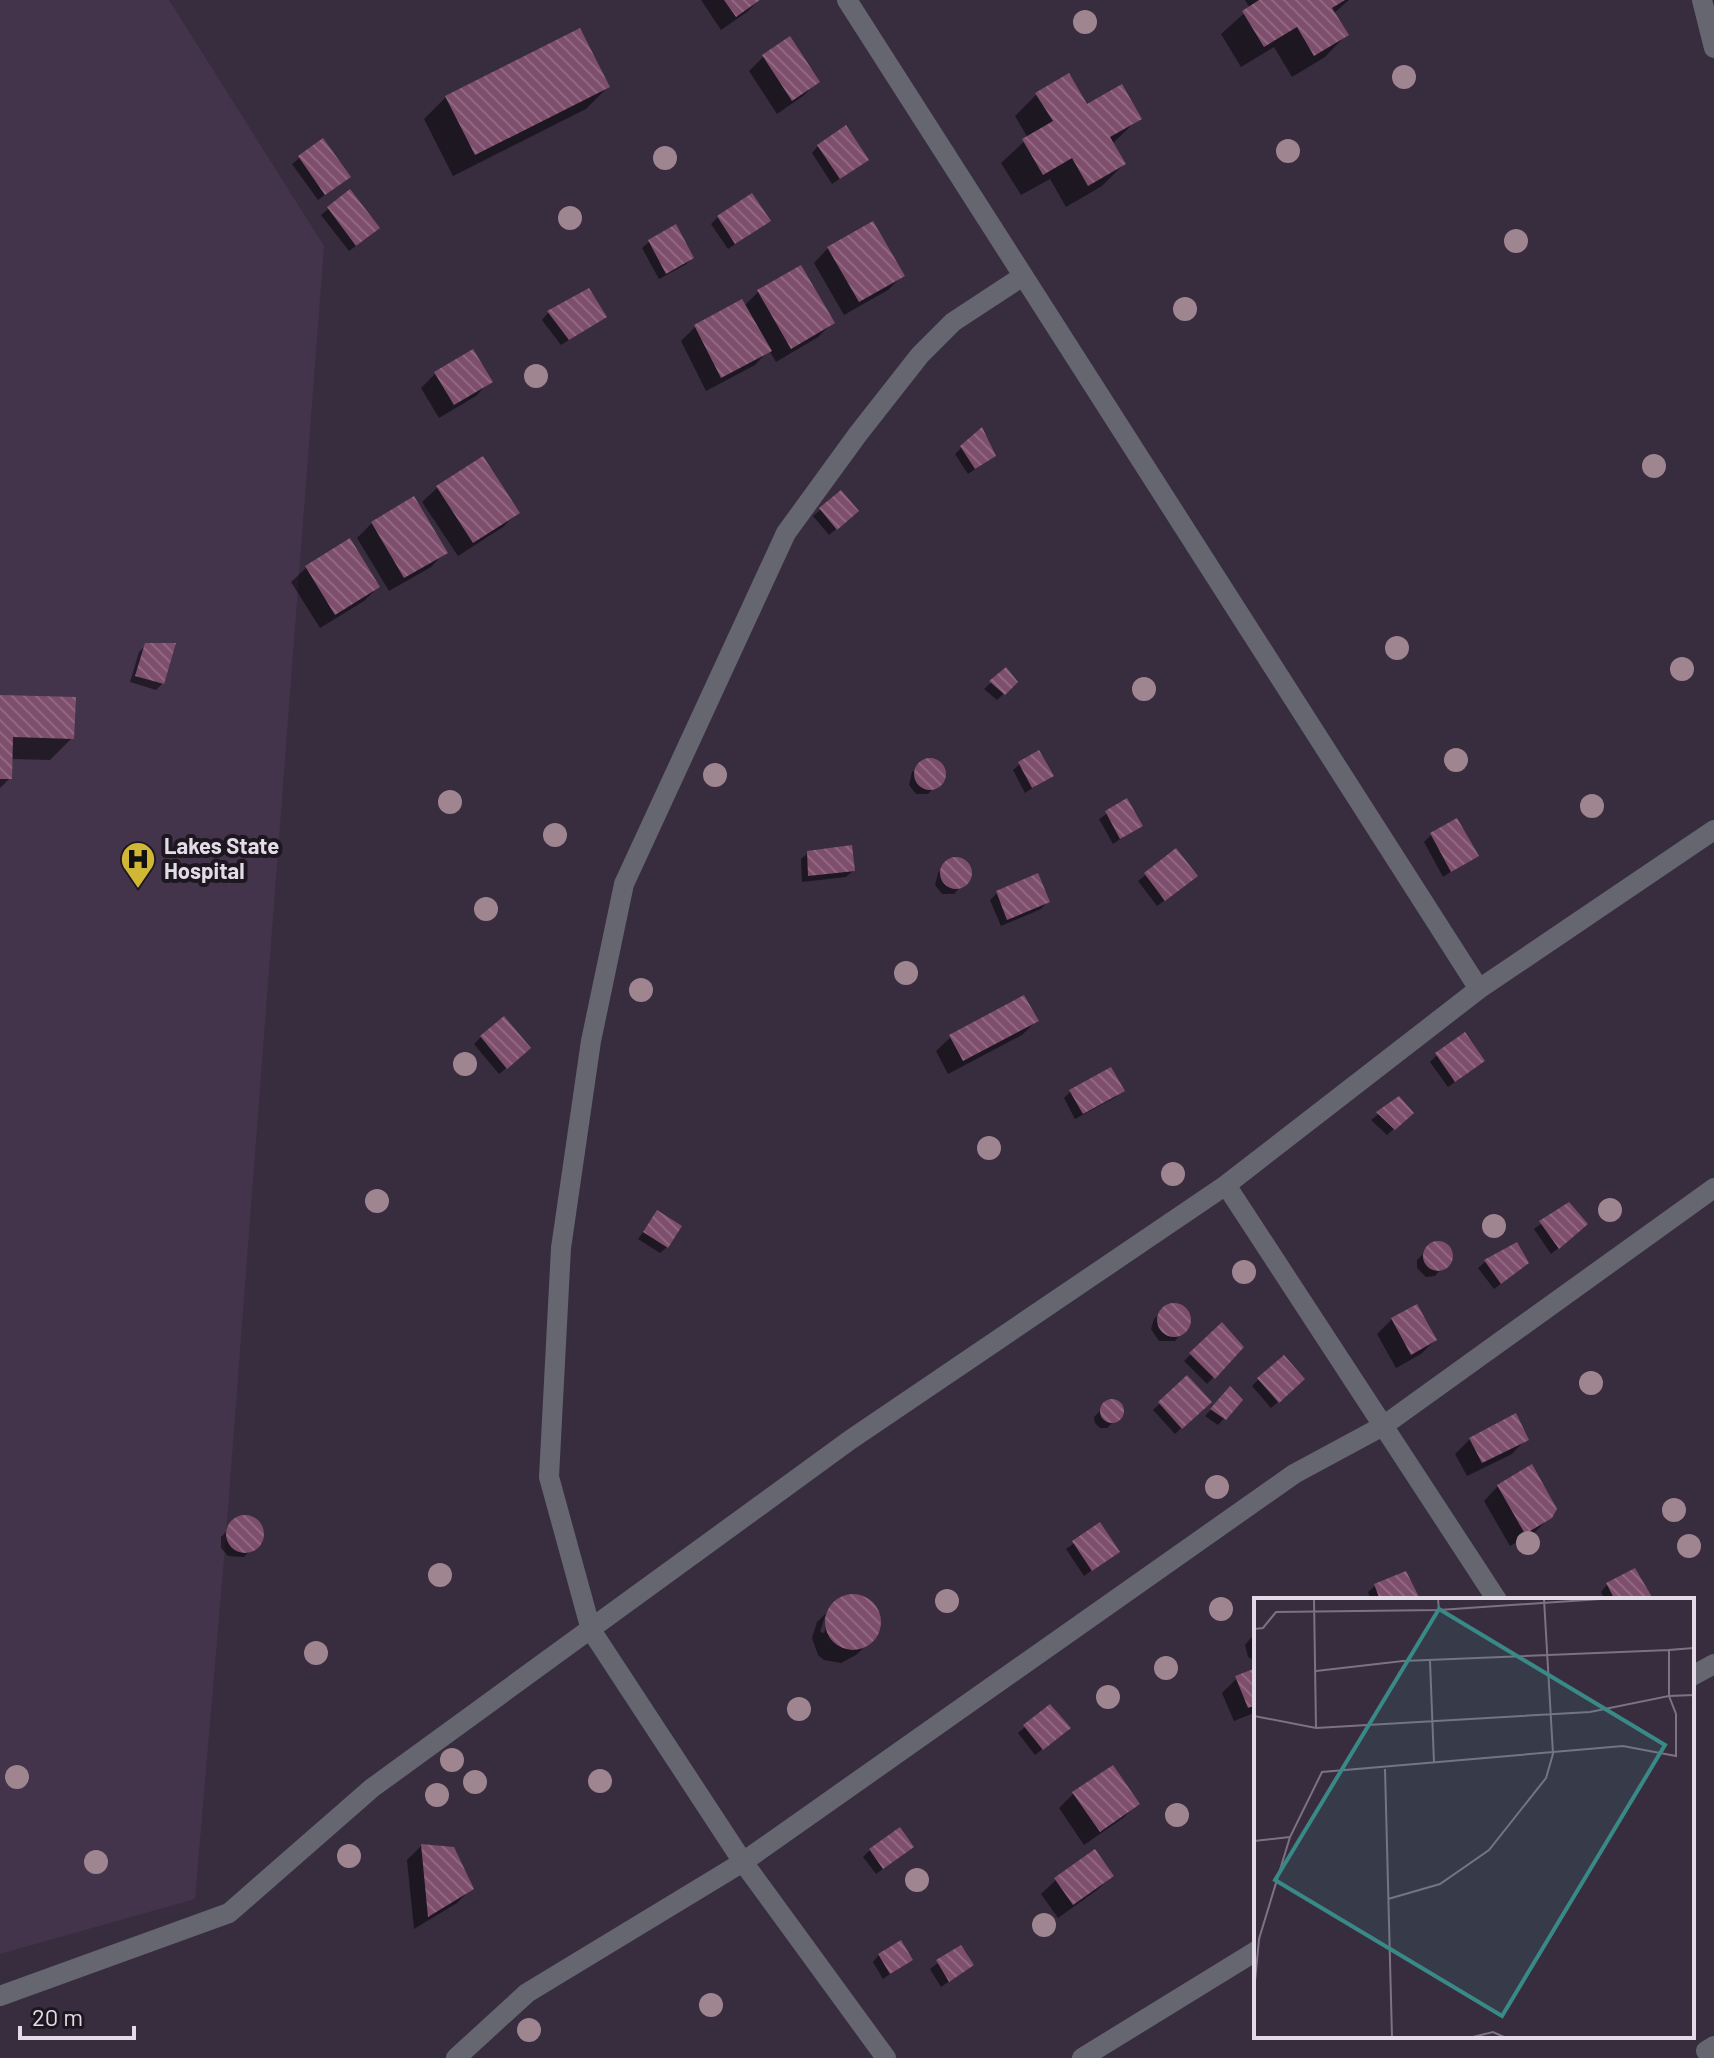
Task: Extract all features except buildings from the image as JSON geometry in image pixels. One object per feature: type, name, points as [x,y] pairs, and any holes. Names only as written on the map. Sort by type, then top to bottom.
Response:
[{"type":"street","points":[[847,0],[1479,989]]},
{"type":"street","points":[[1702,0],[1714,48]]},
{"type":"street","points":[[886,2058],[743,1862],[591,1630],[549,1477],[561,1248],[591,1041],[624,884],[786,533],[920,355],[953,322],[1023,276]]},
{"type":"street","points":[[0,1996],[229,1913],[372,1788],[850,1440],[1226,1185],[1479,989],[1714,830]]},
{"type":"street","points":[[1226,1185],[1496,1598]]},
{"type":"street","points":[[456,2058],[527,1993],[743,1862],[1294,1474],[1383,1426],[1714,1188]]},
{"type":"street","points":[[1694,1675],[1714,1664]]},
{"type":"street","points":[[1082,2058],[1254,1952]]},
{"type":"shaded area","name":"Lakes State Hospital","points":[[0,0],[169,0],[324,246],[226,1535],[195,1899],[0,1954]]},
{"type":"place","name":"Lakes State Hospital","points":[[138,890]]}]
